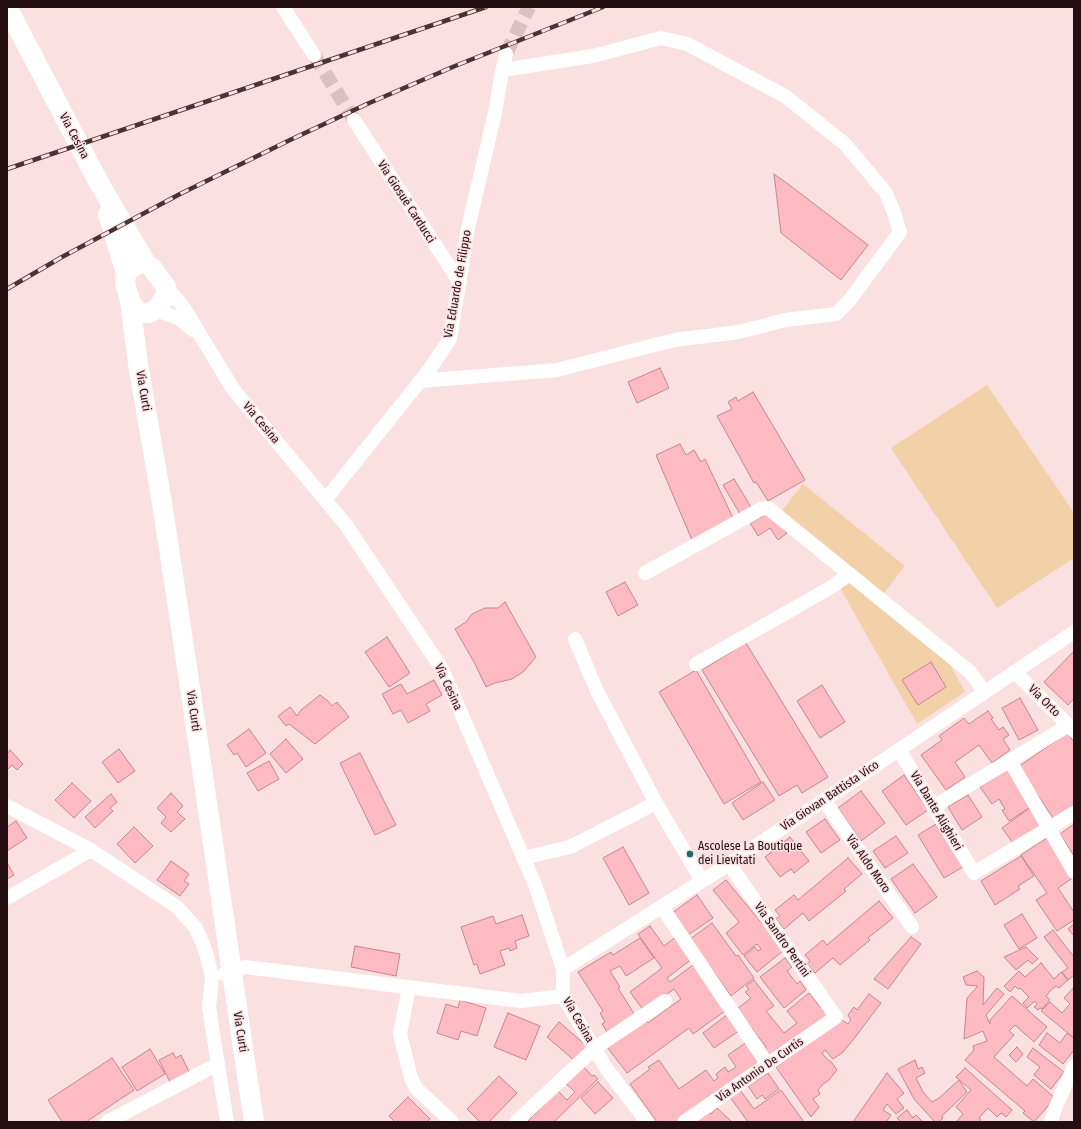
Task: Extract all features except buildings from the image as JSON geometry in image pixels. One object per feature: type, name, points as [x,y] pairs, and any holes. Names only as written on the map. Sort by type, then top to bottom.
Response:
[{"type":"main road","name":"Via Cesina","points":[[7,7],[99,183],[146,263],[152,268],[166,287]]},
{"type":"main road","points":[[99,183],[126,274],[125,283],[130,302]]},
{"type":"main road","points":[[126,274],[131,268],[139,264],[146,263]]},
{"type":"main road","points":[[136,347],[152,312],[162,302],[166,293],[166,287]]},
{"type":"main road","name":"Via Cesina","points":[[130,302],[134,308],[141,313],[152,312]]},
{"type":"main road","name":"Via Curti","points":[[130,302],[163,509],[254,1122]]},
{"type":"street","points":[[283,7],[314,56]]},
{"type":"street","points":[[420,381],[557,370],[674,340],[738,332],[785,320],[836,314],[849,301],[900,232],[886,193],[845,144],[785,96],[687,44],[661,38],[593,56],[503,70]]},
{"type":"street","name":"Via Eduardo de Filippo","points":[[325,500],[430,370],[450,339],[468,228],[495,113],[506,54]]},
{"type":"street","name":"Via Giosuè Carducci","points":[[354,120],[460,283]]},
{"type":"street","points":[[166,287],[182,306],[200,336]]},
{"type":"street","name":"Via Cesina","points":[[152,312],[178,318],[200,336],[233,389],[346,525],[442,669],[536,887],[563,969],[563,996],[606,1068],[647,1122]]},
{"type":"street","points":[[645,573],[761,509],[768,508],[970,672],[985,692]]},
{"type":"street","points":[[696,664],[828,589],[850,574]]},
{"type":"street","name":"Via Giovan Battista Vico","points":[[563,969],[729,864],[1074,632]]},
{"type":"street","points":[[575,639],[597,691],[656,803],[702,881]]},
{"type":"street","name":"Via Orto","points":[[1015,672],[1071,728]]},
{"type":"street","points":[[934,807],[1010,761],[1071,728]]},
{"type":"street","name":"Via Dante Alighieri","points":[[899,750],[974,873],[1049,828]]},
{"type":"street","points":[[1010,761],[1074,872]]},
{"type":"street","name":"Via Aldo Moro","points":[[824,800],[912,927]]},
{"type":"street","points":[[523,858],[570,847],[656,803]]},
{"type":"street","points":[[7,806],[91,850],[177,906],[196,928],[206,952],[212,977],[209,1008],[227,1122]]},
{"type":"street","points":[[1049,828],[1074,813]]},
{"type":"street","points":[[7,898],[91,850]]},
{"type":"street","name":"Via Sandro Pertini","points":[[729,864],[836,1017]]},
{"type":"street","points":[[662,907],[768,1065]]},
{"type":"street","points":[[212,977],[245,967],[521,1001],[563,996]]},
{"type":"street","points":[[409,987],[400,1034],[410,1078],[416,1088],[452,1122]]},
{"type":"street","points":[[516,1122],[595,1048],[665,1000]]},
{"type":"street","name":"Via Antonio De Curtis","points":[[684,1122],[836,1017]]},
{"type":"street","points":[[107,1122],[218,1064]]},
{"type":"street","points":[[1052,1117],[1074,1066]]},
{"type":"shaded area","points":[[987,385],[1074,513],[1074,558],[997,608],[891,448]]},
{"type":"shaded area","points":[[803,484],[905,566],[883,594],[780,513]]},
{"type":"shaded area","points":[[852,580],[948,661],[965,692],[917,724],[840,588]]},
{"type":"tunnel","points":[[506,54],[529,7]]},
{"type":"tunnel","points":[[314,55],[354,120]]},
{"type":"railway","points":[[7,169],[486,7]]},
{"type":"railway","points":[[7,289],[62,257],[180,194],[290,140],[367,104],[455,66],[603,7]]},
{"type":"place","name":"Ascolese La Boutique dei Lievitati","points":[[690,854]]}]
